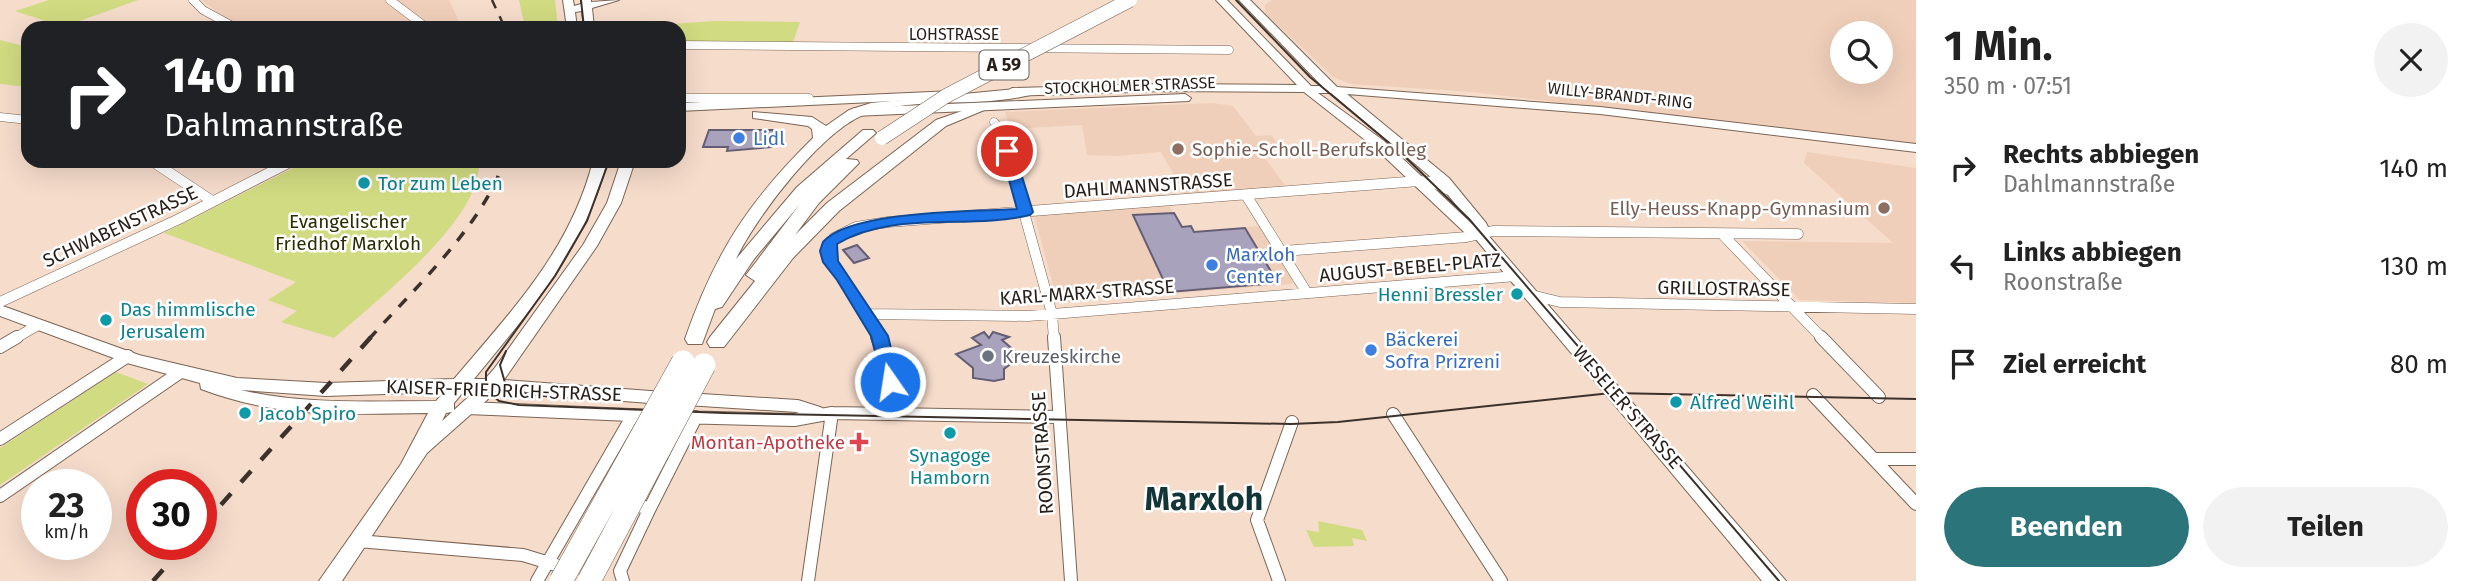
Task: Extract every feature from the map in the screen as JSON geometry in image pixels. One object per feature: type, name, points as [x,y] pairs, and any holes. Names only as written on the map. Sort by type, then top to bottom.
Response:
[{"type":"highway","name":"A 59","points":[[589,581],[693,363],[695,339],[733,275],[773,222],[820,173],[943,86],[1112,0]]},
{"type":"highway","name":"A 59","points":[[554,572],[693,363],[717,342],[751,280],[790,226],[875,135],[1130,0]]},
{"type":"highway","points":[[695,339],[718,273],[747,220],[786,173],[821,139],[858,112],[1025,92]]},
{"type":"highway","points":[[836,100],[888,108],[909,118],[916,130],[902,152]]},
{"type":"highway","points":[[717,342],[797,242],[848,194],[950,117],[992,114]]},
{"type":"highway","points":[[758,115],[812,122],[818,127],[821,139]]},
{"type":"main road","points":[[569,5],[614,0]]},
{"type":"main road","points":[[1221,0],[1305,89]]},
{"type":"main road","points":[[1244,0],[1333,95]]},
{"type":"main road","points":[[1246,87],[1274,76],[1277,60]]},
{"type":"main road","name":"STOCKHOLMER STRASSE","points":[[686,107],[1025,92],[1246,87],[1305,89],[1318,94]]},
{"type":"main road","name":"WESELER STRASSE","points":[[1318,94],[1415,177],[1469,229],[1479,234],[1775,581]]},
{"type":"main road","name":"STOCKHOLMER STRASSE","points":[[888,108],[992,114],[1180,98],[1333,95]]},
{"type":"main road","name":"WILLY-BRANDT-RING","points":[[1333,95],[1346,100],[1607,117],[1916,154]]},
{"type":"main road","name":"WILLY-BRANDT-RING","points":[[1333,95],[1530,103],[1916,148]]},
{"type":"main road","name":"WESELER STRASSE","points":[[1346,100],[1438,176],[1479,223],[1482,229],[1479,234]]},
{"type":"main road","points":[[686,116],[858,112]]},
{"type":"main road","points":[[330,581],[418,453],[441,407],[515,319],[568,243],[589,204],[598,168]]},
{"type":"main road","points":[[418,453],[491,385],[590,246],[614,203],[626,168]]},
{"type":"main road","name":"KAISER-FRIEDRICH-STRASSE","points":[[0,310],[185,375],[228,394],[258,401],[299,406],[467,408]]},
{"type":"main road","name":"KAISER-FRIEDRICH-STRASSE","points":[[185,375],[299,389],[491,385]]},
{"type":"street","points":[[192,0],[220,21]]},
{"type":"street","points":[[390,0],[418,21]]},
{"type":"street","name":"LOHSTRASSE","points":[[686,45],[1229,50]]},
{"type":"street","name":"STOCKHOLMER STRASSE","points":[[686,98],[836,100]]},
{"type":"street","name":"ROONSTRASSE","points":[[992,114],[1002,131],[1052,314],[1071,581]]},
{"type":"street","points":[[0,117],[21,119]]},
{"type":"street","points":[[162,168],[212,201]]},
{"type":"street","name":"SCHWABENSTRASSE","points":[[0,302],[278,168]]},
{"type":"street","points":[[1415,177],[1430,179],[1438,176]]},
{"type":"street","name":"DAHLMANNSTRASSE","points":[[894,414],[880,336],[868,314],[830,262],[827,251],[830,242],[852,229],[888,222],[1246,195],[1415,177],[1450,190]]},
{"type":"street","points":[[1246,195],[1307,293]]},
{"type":"street","name":"AUGUST-BEBEL-PLATZ","points":[[1283,251],[1509,231],[1798,234]]},
{"type":"street","points":[[1723,235],[1879,397]]},
{"type":"street","name":"AUGUST-BEBEL-PLATZ","points":[[1307,293],[1516,276]]},
{"type":"street","name":"KARL-MARX-STRASSE","points":[[868,314],[1052,314],[1307,293]]},
{"type":"street","name":"GRILLOSTRASSE","points":[[1531,295],[1560,302],[1916,309]]},
{"type":"street","points":[[0,347],[38,325]]},
{"type":"street","points":[[0,439],[128,356]]},
{"type":"street","points":[[0,496],[185,375]]},
{"type":"street","name":"KAISER-FRIEDRICH-STRASSE","points":[[491,385],[797,405],[825,413]]},
{"type":"street","points":[[1813,395],[1916,504]]},
{"type":"street","name":"KAISER-FRIEDRICH-STRASSE","points":[[467,408],[794,420],[825,413],[1058,417]]},
{"type":"street","points":[[808,581],[825,413]]},
{"type":"street","points":[[1392,414],[1501,581]]},
{"type":"street","points":[[537,581],[554,572],[586,496],[633,415]]},
{"type":"street","points":[[622,581],[620,570],[696,417]]},
{"type":"street","points":[[1279,581],[1257,520],[1292,422]]},
{"type":"street","points":[[1874,459],[1916,459]]},
{"type":"street","points":[[586,496],[650,508]]},
{"type":"street","points":[[358,541],[523,555],[554,572],[605,581]]},
{"type":"shaded area","points":[[201,0],[449,0],[459,21],[230,21]]},
{"type":"shaded area","points":[[1272,0],[1916,0],[1916,146],[1473,92],[1351,84],[1333,77],[1265,13],[1265,5]]},
{"type":"shaded area","name":"Sophie-Scholl-Berufskolleg","points":[[1213,103],[1233,106],[1256,136],[1271,135],[1281,148],[1259,150],[1287,188],[1186,196],[1161,152],[1117,156],[1087,155],[1082,125],[1011,129],[1005,112]]},
{"type":"shaded area","name":"Elly-Heuss-Knapp-Gymnasium","points":[[1807,152],[1916,168],[1916,303],[1800,300],[1742,241],[1893,243],[1804,163]]},
{"type":"shaded area","points":[[1169,205],[1184,233],[1260,226],[1292,277],[1292,284],[1058,303],[1034,215]]},
{"type":"green space","points":[[49,0],[138,0],[80,21],[45,21],[15,11]]},
{"type":"green space","points":[[519,0],[555,0],[557,21],[524,21]]},
{"type":"green space","points":[[800,22],[793,42],[686,41],[686,23]]},
{"type":"green space","points":[[0,40],[21,45],[21,86],[0,84]]},
{"type":"green space","name":"Evangelischer Friedhof Marxloh","points":[[293,168],[479,168],[472,193],[447,231],[410,271],[334,338],[281,322],[297,311],[268,300],[296,282],[164,233]]},
{"type":"green space","points":[[116,372],[148,384],[0,485],[0,448]]},
{"type":"green space","points":[[1318,521],[1362,530],[1367,541],[1352,538],[1354,546],[1314,547],[1306,530],[1319,532]]},
{"type":"building","name":"Lidl","points":[[709,130],[775,130],[771,147],[727,151],[728,147],[703,147]]},
{"type":"building","name":"Marxloh Center","points":[[1174,213],[1182,227],[1191,226],[1194,232],[1245,228],[1278,283],[1169,292],[1133,215]]},
{"type":"building","points":[[857,245],[869,258],[854,263],[843,250]]},
{"type":"building","name":"Kreuzeskirche","points":[[984,332],[989,338],[993,332],[1009,337],[1002,340],[1016,352],[1007,356],[1016,360],[1004,369],[1004,379],[994,381],[973,378],[973,368],[956,354],[981,345],[972,338]]},
{"type":"tram line","points":[[581,0],[583,21]]},
{"type":"tram line","points":[[1236,0],[1310,77],[1400,152],[1469,219],[1618,393]]},
{"type":"tram line","points":[[606,168],[587,221],[555,276],[486,372],[486,390],[499,401],[519,405],[724,413],[1291,424],[1338,422],[1618,393]]},
{"type":"tram line","points":[[506,351],[500,365],[505,383],[525,393],[551,397]]},
{"type":"tram line","points":[[1618,393],[1916,399]]},
{"type":"tram line","points":[[1618,393],[1779,581]]},
{"type":"railway","points":[[492,0],[502,21]]},
{"type":"railway","points":[[369,339],[426,278],[464,232],[494,185],[501,168]]},
{"type":"railway","points":[[217,509],[371,337]]},
{"type":"railway","points":[[153,581],[172,560]]},
{"type":"place","name":"Lidl","points":[[739,138]]},
{"type":"place","name":"Sophie-Scholl-Berufskolleg","points":[[1178,149]]},
{"type":"place","name":"Tor zum Leben","points":[[364,183]]},
{"type":"place","name":"Elly-Heuss-Knapp-Gymnasium","points":[[1884,208]]},
{"type":"place","name":"Marxloh Center","points":[[1212,265]]},
{"type":"place","name":"Henni Bressler","points":[[1517,294]]},
{"type":"place","name":"Das himmlische Jerusalem","points":[[106,320]]},
{"type":"place","name":"Bäckerei Sofra Prizreni","points":[[1371,350]]},
{"type":"place","name":"Kreuzeskirche","points":[[988,356]]},
{"type":"place","name":"Alfred Weihl","points":[[1676,402]]},
{"type":"place","name":"Jacob Spiro","points":[[245,413]]},
{"type":"place","name":"Synagoge Hamborn","points":[[950,433]]},
{"type":"place","name":"Montan-Apotheke","points":[[859,442]]},
{"type":"district","name":"Marxloh","points":[[1204,499]]},
{"type":"route","points":[[890,382],[880,336],[844,277],[830,262],[827,251],[830,242],[852,229],[888,222],[1025,212],[1007,151]]}]
